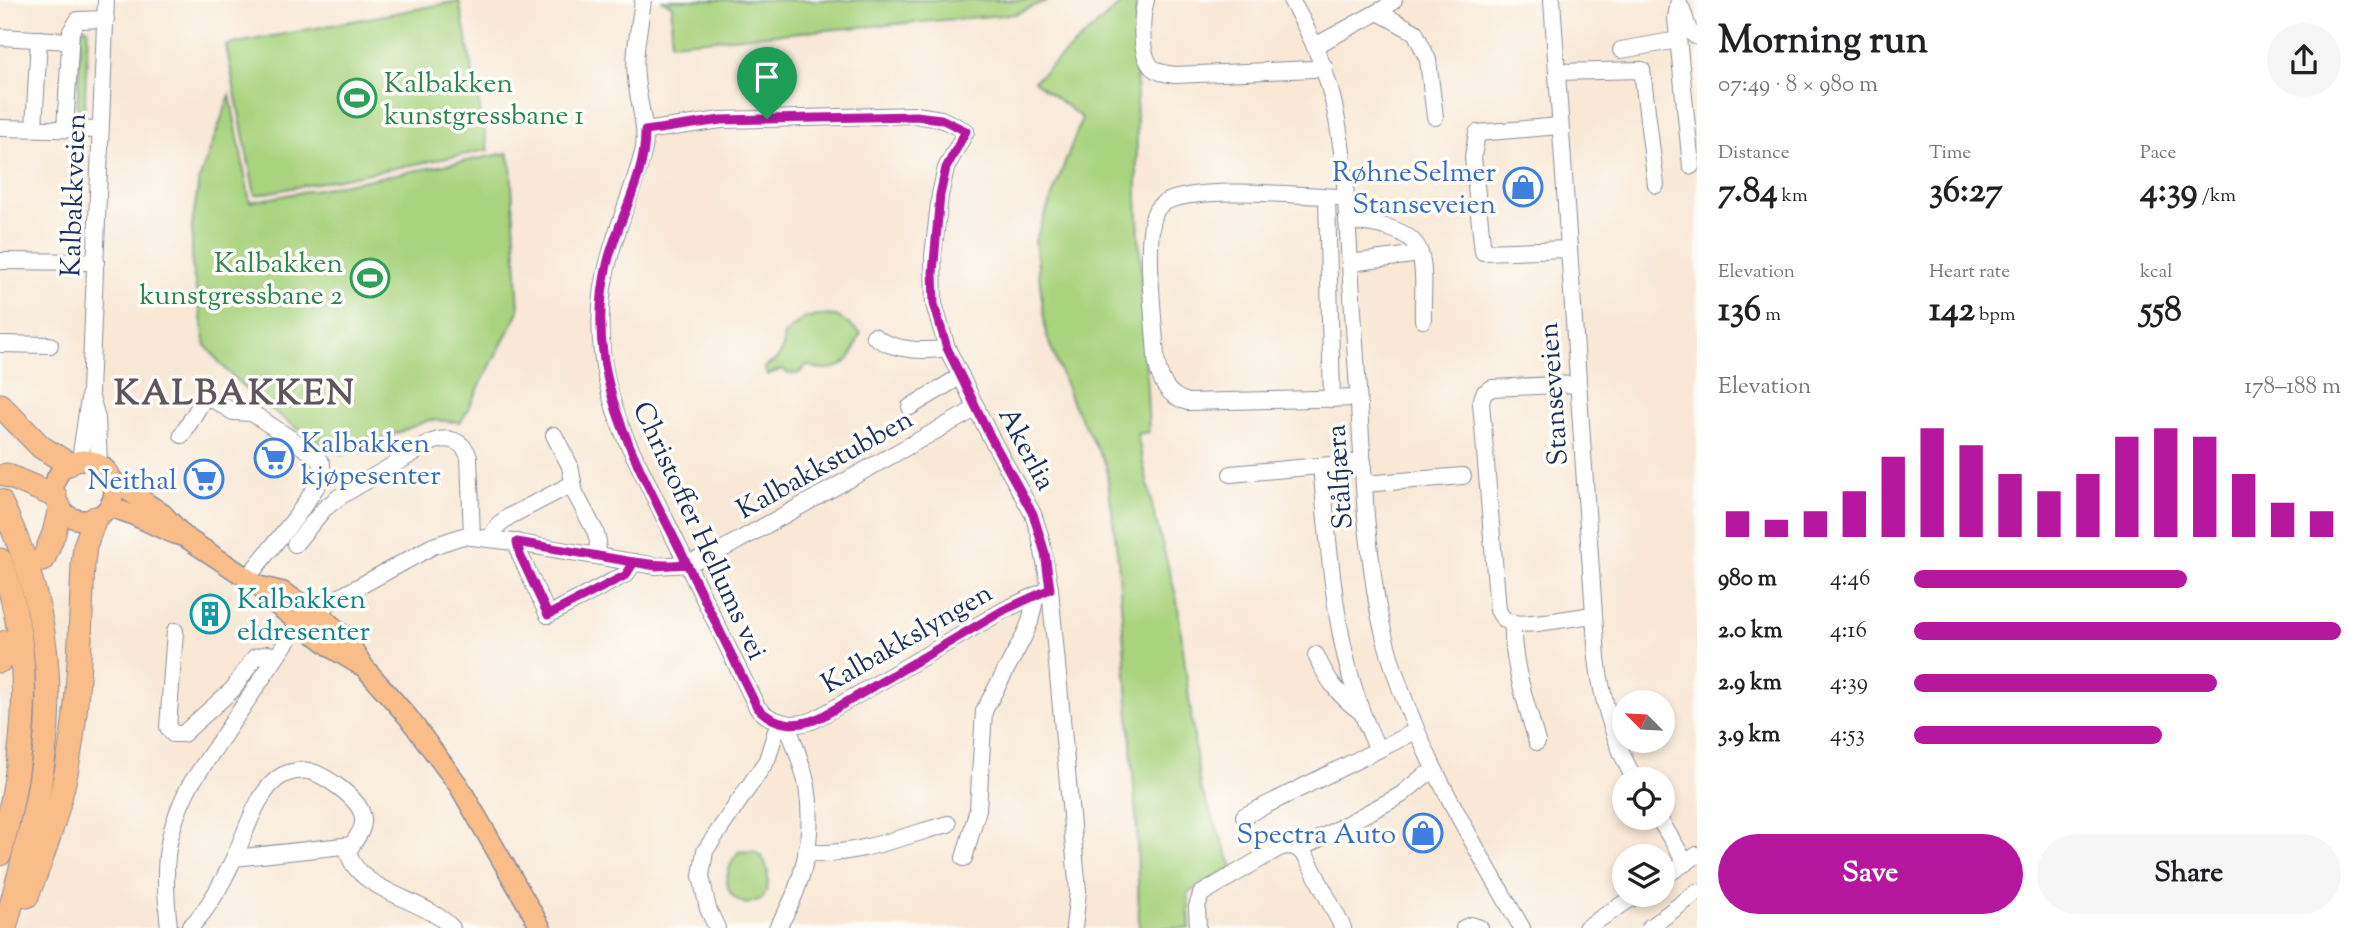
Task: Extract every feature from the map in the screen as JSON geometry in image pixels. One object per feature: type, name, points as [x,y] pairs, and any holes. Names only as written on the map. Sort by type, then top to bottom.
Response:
[{"type":"highway","points":[[0,405],[41,447],[74,462]]},
{"type":"highway","points":[[6,475],[57,502],[54,533],[43,560]]},
{"type":"highway","points":[[0,500],[33,582],[46,647],[49,700],[45,763],[39,797],[5,928]]},
{"type":"highway","points":[[13,928],[55,820],[69,759],[85,546],[102,513]]},
{"type":"highway","points":[[0,561],[18,625],[25,703],[20,760],[0,854]]},
{"type":"main road","points":[[102,513],[113,499],[112,480],[99,464],[74,462],[57,477],[57,502],[72,517],[87,520],[102,513],[135,514],[163,530],[185,537]]},
{"type":"main road","points":[[112,480],[163,514],[185,537],[253,582],[282,592],[309,618],[346,638],[364,667],[414,724],[459,786],[541,928]]},
{"type":"street","name":"Kalbakkveien","points":[[74,462],[90,391],[106,0]]},
{"type":"street","name":"Christoffer Hellums vei","points":[[643,0],[635,56],[645,131],[641,160],[607,265],[602,296],[600,337],[606,377],[615,413],[752,699],[761,711],[783,723]]},
{"type":"street","points":[[1146,0],[1143,11],[1144,52],[1153,68],[1160,72],[1175,75],[1313,69],[1324,66]]},
{"type":"street","name":"Stålfjæra","points":[[1291,0],[1324,66],[1339,123],[1364,484],[1371,568],[1380,618],[1395,674],[1434,772],[1522,928]]},
{"type":"street","points":[[1315,46],[1378,12],[1394,0]]},
{"type":"street","name":"Stanseveien","points":[[1552,0],[1597,659],[1604,702],[1629,767]]},
{"type":"street","points":[[1679,0],[1689,31],[1697,37]]},
{"type":"street","points":[[1679,0],[1676,18],[1690,166]]},
{"type":"street","points":[[1378,12],[1415,32],[1428,60],[1435,117]]},
{"type":"street","points":[[65,129],[71,31],[78,20],[106,19]]},
{"type":"street","points":[[0,37],[70,41]]},
{"type":"street","points":[[34,128],[39,39]]},
{"type":"street","points":[[1621,50],[1678,40]]},
{"type":"street","points":[[1557,72],[1642,70],[1656,185]]},
{"type":"street","name":"Akerlia","points":[[645,131],[721,120],[916,116],[941,119],[966,131],[952,154],[943,178],[934,244],[934,304],[947,348],[1033,514],[1045,553],[1043,592],[1078,891],[1074,928]]},
{"type":"street","points":[[1560,125],[1477,133],[1473,157],[1483,252],[1569,249]]},
{"type":"street","points":[[0,128],[100,130]]},
{"type":"street","points":[[1346,197],[1251,191],[1173,198],[1157,209],[1150,238],[1157,366],[1164,384],[1174,397],[1188,402],[1359,398]]},
{"type":"street","points":[[1327,197],[1332,399]]},
{"type":"street","points":[[1347,222],[1363,222],[1400,233],[1416,245],[1420,254],[1423,320]]},
{"type":"street","points":[[1350,263],[1420,254]]},
{"type":"street","points":[[0,261],[96,262]]},
{"type":"street","points":[[874,336],[893,345],[925,350],[947,348]]},
{"type":"street","points":[[0,344],[50,345]]},
{"type":"street","points":[[910,407],[961,376]]},
{"type":"street","points":[[1578,384],[1492,388],[1482,396],[1489,519],[1498,610],[1506,621],[1513,623],[1594,615]]},
{"type":"street","name":"Kalbakkveien","points":[[90,391],[97,418],[99,464]]},
{"type":"street","points":[[182,435],[206,395],[233,412],[252,413],[315,455],[322,464],[322,478],[253,582]]},
{"type":"street","name":"Kalbakkstubben","points":[[309,618],[433,545],[450,539],[472,536],[656,566],[687,564],[725,548],[977,408]]},
{"type":"street","points":[[554,435],[570,466],[572,484],[595,531],[598,541],[597,556]]},
{"type":"street","points":[[295,544],[324,509],[339,497],[432,442],[445,438],[459,443],[467,453],[472,536]]},
{"type":"street","points":[[1231,474],[1363,462]]},
{"type":"street","points":[[1321,466],[1336,603],[1361,712],[1378,749]]},
{"type":"street","points":[[1364,484],[1463,476]]},
{"type":"street","points":[[490,538],[499,524],[509,516],[572,484]]},
{"type":"street","points":[[517,542],[520,555],[548,615],[626,575],[634,562]]},
{"type":"street","points":[[964,858],[978,808],[984,711],[1023,638],[1043,592]]},
{"type":"street","name":"Kalbakkslyngen","points":[[783,723],[798,725],[814,720],[1004,610],[1043,592]]},
{"type":"street","points":[[169,928],[164,892],[165,864],[178,807],[276,656],[309,618]]},
{"type":"street","points":[[1513,623],[1523,689],[1538,742]]},
{"type":"street","points":[[175,631],[168,727],[173,734],[183,734],[233,689],[256,657],[268,654],[276,656]]},
{"type":"street","points":[[1316,655],[1331,685],[1340,696],[1361,712]]},
{"type":"street","points":[[777,928],[796,891],[806,852],[809,821],[807,787],[801,761],[783,723]]},
{"type":"street","points":[[717,928],[711,919],[701,876],[703,859],[710,843],[767,760],[783,723]]},
{"type":"street","points":[[1244,816],[1416,731]]},
{"type":"street","points":[[189,928],[199,919],[234,858],[259,802],[271,785],[282,776],[308,771],[327,778],[358,805],[363,815],[362,826],[348,852],[351,865],[373,882],[435,914],[452,928]]},
{"type":"street","points":[[1300,849],[1401,795],[1424,776],[1434,772]]},
{"type":"street","points":[[806,852],[827,855],[948,824]]},
{"type":"street","points":[[1669,830],[1692,859],[1675,870]]},
{"type":"street","points":[[234,858],[352,845]]},
{"type":"street","points":[[1198,928],[1197,907],[1201,894],[1279,848],[1289,845],[1300,849],[1307,858],[1343,928]]},
{"type":"street","points":[[1648,928],[1697,892]]},
{"type":"street","points":[[1586,928],[1618,907]]},
{"type":"street","points":[[1464,928],[1471,925],[1480,928]]},
{"type":"green space","points":[[661,0],[1048,0],[1015,14],[671,43],[672,5]]},
{"type":"green space","points":[[1125,0],[1136,0],[1137,197],[1149,432],[1137,434],[1177,600],[1200,787],[1233,867],[1188,893],[1190,928],[1139,928],[1137,831],[1118,559],[1106,465],[1073,404],[1046,334],[1035,241],[1082,118],[1034,81]]},
{"type":"green space","name":"Kalbakken kunstgressbane 1","points":[[459,1],[488,150],[255,195],[226,45]]},
{"type":"green space","points":[[85,27],[88,29],[84,120],[77,116],[80,32]]},
{"type":"green space","points":[[230,95],[250,202],[508,153],[519,311],[461,422],[429,420],[343,455],[299,430],[250,393],[206,346],[192,266],[192,227],[199,180]]},
{"type":"green space","points":[[837,316],[861,333],[848,360],[838,367],[820,368],[807,365],[798,374],[787,373],[782,369],[767,375],[764,367],[780,355],[783,336],[805,317]]},
{"type":"green space","points":[[752,851],[763,859],[768,879],[762,899],[747,904],[732,895],[727,882],[730,867],[738,852]]},
{"type":"place","name":"Kalbakken kunstgressbane 1","points":[[357,98]]},
{"type":"place","name":"RøhneSelmer Stanseveien","points":[[1523,187]]},
{"type":"place","name":"Kalbakken kunstgressbane 2","points":[[370,278]]},
{"type":"place","name":"Kalbakken kjøpesenter","points":[[274,458]]},
{"type":"place","name":"Neithal","points":[[204,479]]},
{"type":"place","name":"Kalbakken eldresenter","points":[[210,614]]},
{"type":"place","name":"Spectra Auto","points":[[1423,833]]},
{"type":"district","name":"KALBAKKEN","points":[[235,392]]},
{"type":"route","points":[[767,119],[721,120],[645,131],[641,160],[618,228],[604,281],[600,337],[615,413],[687,564],[656,566],[517,542],[520,555],[548,615],[626,575],[631,569],[634,562],[656,566],[668,566],[687,564],[757,707],[779,721],[798,725],[823,716],[1004,610],[1050,589],[1045,553],[1033,514],[990,436],[947,348],[934,304],[935,233],[943,178],[959,140],[966,131],[941,119],[916,116],[767,119]]}]
